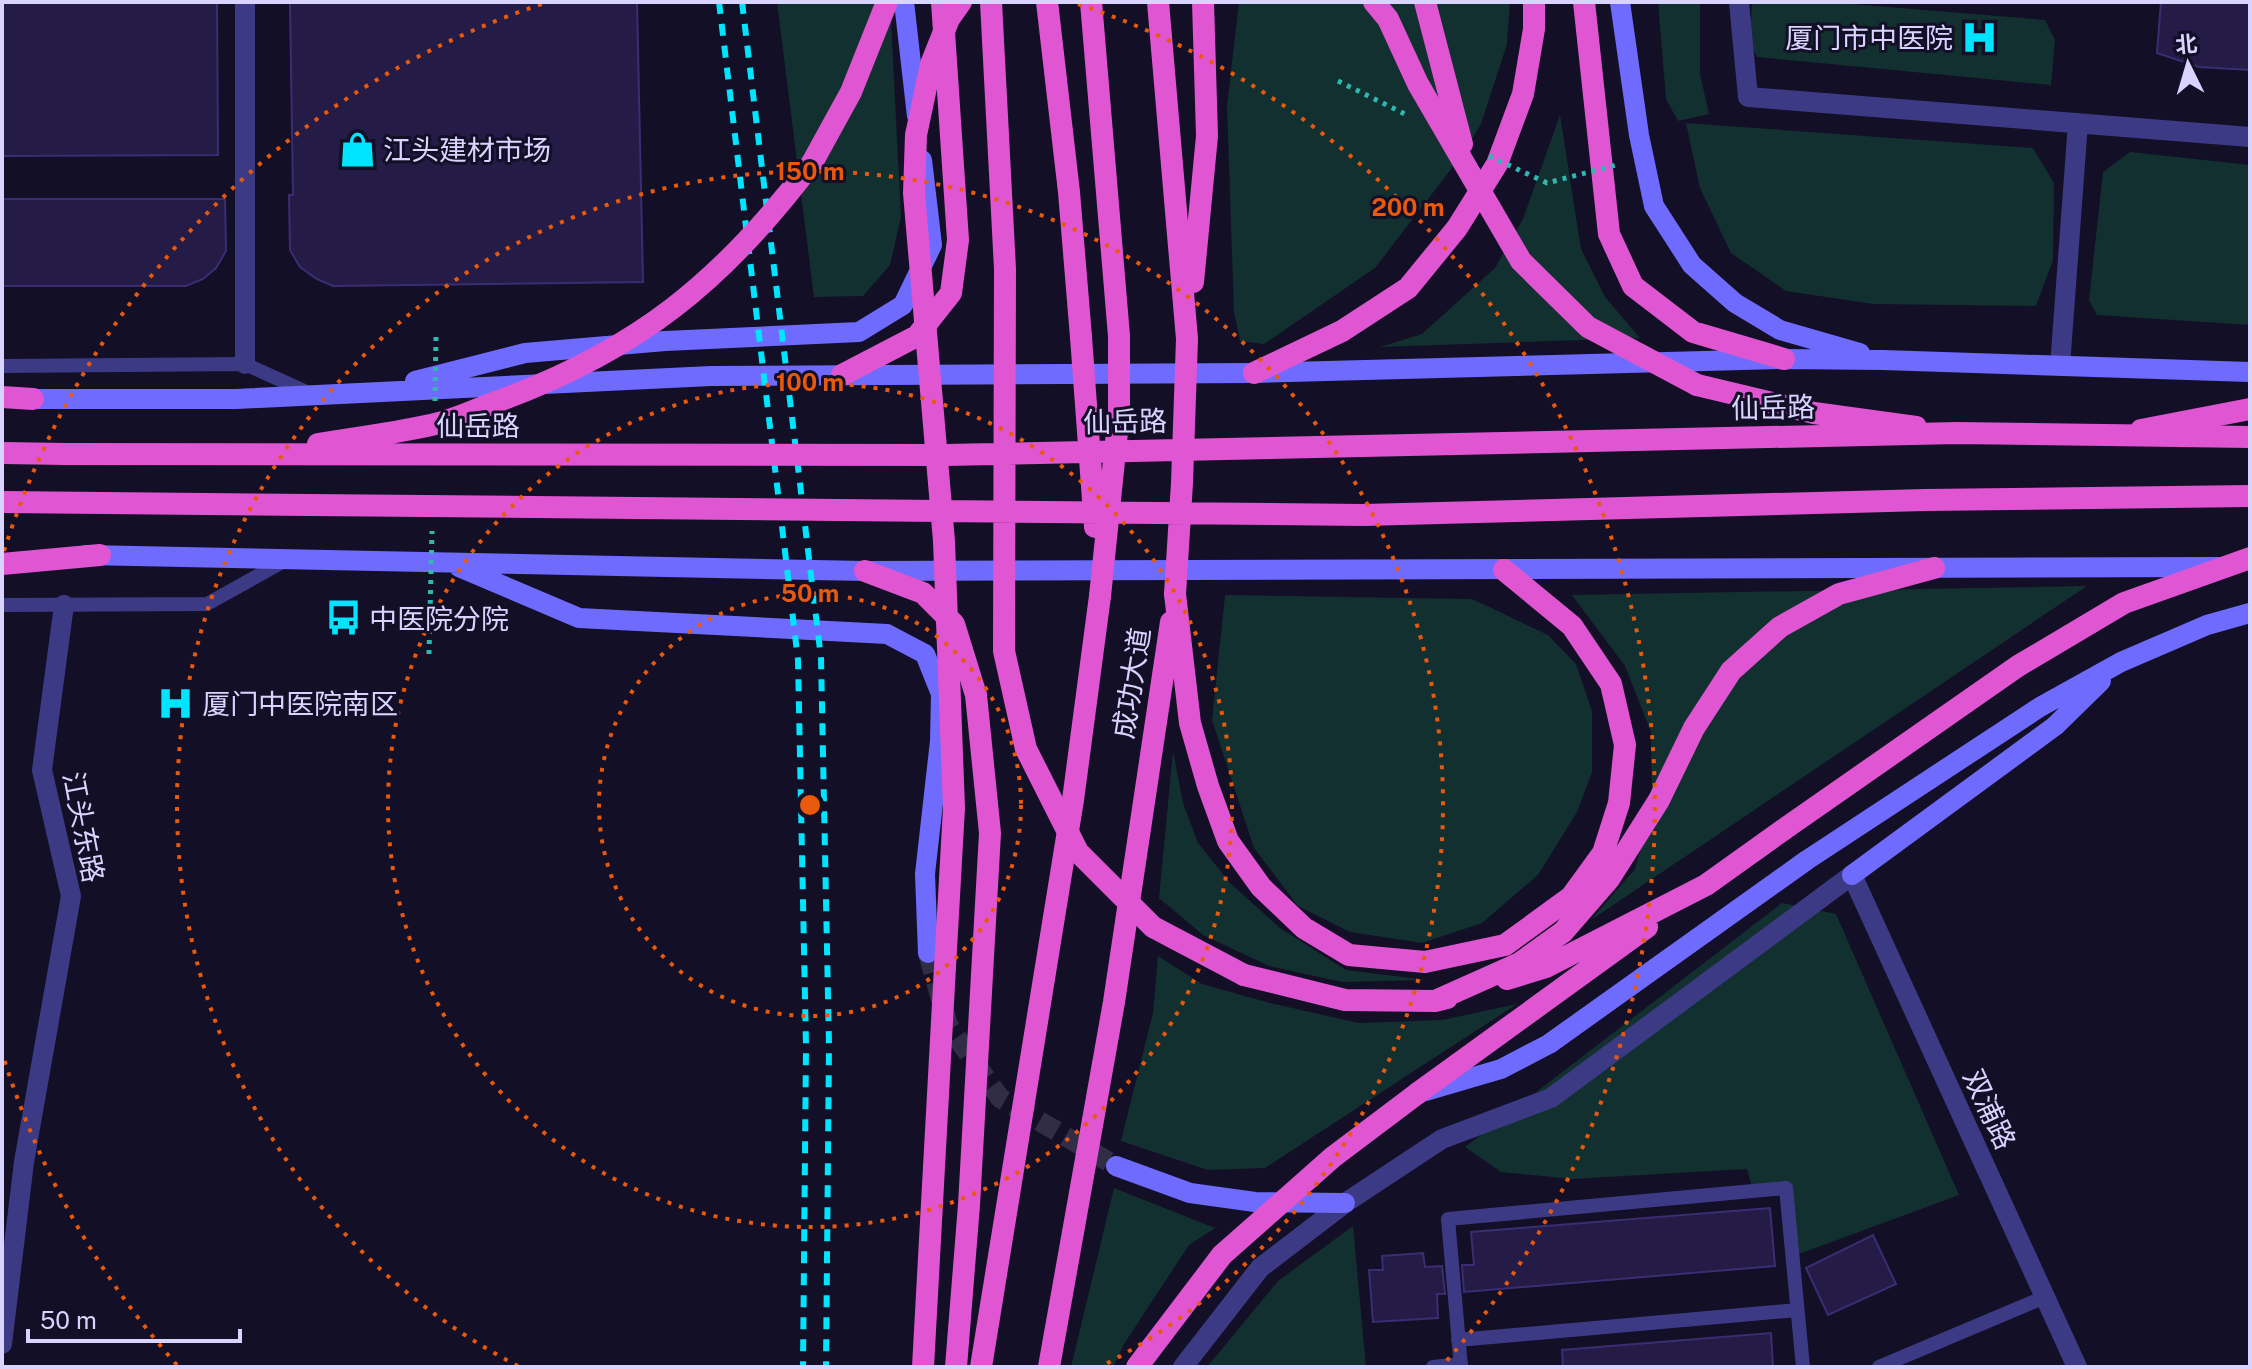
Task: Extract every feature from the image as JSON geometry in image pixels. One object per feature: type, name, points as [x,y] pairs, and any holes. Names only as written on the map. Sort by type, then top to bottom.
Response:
[{"type":"highway","points":[[257,455],[439,423],[535,388],[627,342],[681,304],[749,240],[812,163],[851,92],[887,2]]},
{"type":"highway","points":[[842,375],[917,336],[951,293],[958,240],[942,2]]},
{"type":"highway","points":[[923,1367],[936,960],[954,808],[944,541],[914,193],[916,135],[931,64],[949,19],[961,2]]},
{"type":"highway","points":[[991,2],[1005,269],[1004,651],[1026,749],[1078,852],[1153,927],[1244,975],[1345,1000],[1435,1001],[1546,967],[1706,885]]},
{"type":"highway","points":[[1047,2],[1069,192],[1100,596]]},
{"type":"highway","name":"成功大道","points":[[981,1367],[1073,800],[1100,596],[1119,413],[1119,336],[1091,2]]},
{"type":"highway","name":"成功大道","points":[[1049,1367],[1114,1002],[1175,594],[1187,339],[1158,2]]},
{"type":"highway","points":[[1187,339],[1207,136],[1203,2]]},
{"type":"highway","points":[[1374,2],[1388,19],[1418,84],[1521,261],[1588,327],[1697,385],[1814,413],[1957,433]]},
{"type":"highway","points":[[1425,2],[1470,176]]},
{"type":"highway","points":[[1254,373],[1342,331],[1408,288],[1457,228],[1497,164],[1523,94],[1534,29],[1534,2]]},
{"type":"highway","points":[[1584,2],[1609,234],[1633,286],[1693,332],[1784,359]]},
{"type":"highway","points":[[2,398],[33,399]]},
{"type":"highway","points":[[2110,436],[2250,409]]},
{"type":"highway","name":"仙岳路","points":[[2,453],[962,455],[1957,433],[2250,437]]},
{"type":"highway","points":[[2,502],[1364,515],[1925,500],[2250,496]]},
{"type":"highway","points":[[2,564],[100,555]]},
{"type":"highway","points":[[1137,1367],[1222,1255],[1333,1157],[1418,1093],[1783,830],[2018,666],[2124,603],[2250,558]]},
{"type":"highway","points":[[1435,1001],[1520,963],[1563,932],[1617,866],[1659,800],[1694,728],[1731,671],[1780,627],[1839,594],[1934,568]]},
{"type":"highway","points":[[1175,594],[1190,723],[1228,841],[1261,887],[1304,928],[1349,955],[1425,962],[1505,945],[1571,897],[1603,853],[1619,803],[1625,745],[1611,684],[1572,626],[1504,570]]},
{"type":"highway","points":[[865,571],[923,593],[954,624],[976,695],[990,833],[971,1174],[956,1367]]},
{"type":"main road","points":[[365,394],[525,353],[665,341],[859,332],[903,305],[932,245],[904,2]]},
{"type":"main road","points":[[1620,2],[1639,135],[1654,206],[1692,265],[1735,303],[1780,330],[1883,360]]},
{"type":"main road","points":[[33,399],[236,399],[711,376],[1254,373],[1784,359],[2250,372]]},
{"type":"main road","points":[[2,553],[865,571],[2250,567]]},
{"type":"main road","points":[[448,562],[579,618],[887,634],[925,654],[941,694],[940,741],[925,874],[936,960]]},
{"type":"main road","points":[[1418,1093],[1501,1069],[1549,1044],[1807,860],[2040,707],[2121,662],[2207,625],[2250,613]]},
{"type":"main road","points":[[1852,875],[2055,726],[2121,662]]},
{"type":"main road","points":[[1116,1166],[1190,1193],[1255,1202],[1345,1203]]},
{"type":"street","points":[[245,2],[245,364]]},
{"type":"street","points":[[1739,2],[1748,97],[2250,137]]},
{"type":"street","points":[[2060,366],[2078,123]]},
{"type":"street","name":"江头东路","points":[[2,1344],[24,1162],[71,896],[42,770],[64,605]]},
{"type":"street","points":[[1183,1367],[1260,1268],[1345,1203],[1442,1139],[1551,1098],[1852,875]]},
{"type":"street","name":"双浦路","points":[[1852,875],[2077,1367]]},
{"type":"lane","points":[[2,366],[245,364],[315,396]]},
{"type":"lane","points":[[2,605],[207,604],[289,559]]},
{"type":"lane","points":[[1433,1367],[1461,1366],[1448,1219],[1786,1188],[1803,1367]]},
{"type":"lane","points":[[1879,1367],[2045,1297]]},
{"type":"lane","points":[[1458,1340],[1797,1310]]},
{"type":"path","points":[[1479,151],[1547,183],[1616,165]]},
{"type":"green space","points":[[777,2],[890,2],[901,217],[890,265],[863,296],[814,297]]},
{"type":"green space","points":[[1239,2],[1510,2],[1507,44],[1481,124],[1465,151],[1375,268],[1264,344],[1240,341],[1234,312],[1227,106]]},
{"type":"green space","points":[[1658,2],[1700,2],[1700,74],[1709,114],[1678,121],[1666,99]]},
{"type":"green space","points":[[1752,2],[1828,2],[2045,20],[2055,40],[2051,85],[1757,57],[1750,43]]},
{"type":"green space","points":[[1560,115],[1581,249],[1605,297],[1640,338],[1380,347],[1422,334],[1495,268],[1523,219]]},
{"type":"green space","points":[[1686,123],[2033,148],[2054,183],[2053,260],[2036,306],[1873,304],[1786,291],[1731,253],[1700,188]]},
{"type":"green space","points":[[2130,152],[2250,165],[2250,325],[2097,315],[2089,300],[2103,172]]},
{"type":"green space","points":[[2087,586],[1591,920],[1635,869],[1652,807],[1651,732],[1625,666],[1572,595]]},
{"type":"green space","points":[[1225,595],[1472,599],[1548,635],[1576,664],[1592,711],[1592,772],[1577,812],[1538,875],[1482,923],[1422,943],[1350,932],[1298,906],[1254,848],[1212,720]]},
{"type":"green space","points":[[1173,751],[1183,803],[1198,843],[1231,884],[1280,928],[1346,970],[1426,980],[1342,982],[1269,966],[1203,935],[1159,898]]},
{"type":"green space","points":[[1782,903],[1836,914],[1959,1195],[1791,1257],[1783,1195],[1753,1190],[1747,1169],[1572,1179],[1501,1172],[1465,1147]]},
{"type":"green space","points":[[1158,956],[1202,984],[1359,1023],[1442,1020],[1517,1004],[1265,1168],[1208,1170],[1121,1141],[1153,1013]]},
{"type":"green space","points":[[1114,1188],[1215,1228],[1189,1245],[1124,1344],[1113,1367],[1071,1367]]},
{"type":"green space","points":[[1353,1226],[1366,1367],[1207,1367],[1278,1281]]},
{"type":"building","points":[[2,2],[217,2],[218,155],[2,156]]},
{"type":"building","points":[[290,2],[637,2],[643,282],[333,286],[300,267],[290,250],[289,195],[293,195]]},
{"type":"building","points":[[2161,2],[2250,2],[2250,70],[2199,67],[2157,53]]},
{"type":"building","points":[[2,199],[225,199],[226,251],[216,268],[203,279],[186,286],[2,286]]},
{"type":"building","points":[[1770,1208],[1775,1266],[1464,1292],[1462,1265],[1474,1265],[1471,1232]]},
{"type":"building","points":[[1873,1235],[1896,1284],[1828,1315],[1806,1268]]},
{"type":"building","points":[[1423,1253],[1425,1267],[1442,1266],[1445,1294],[1437,1294],[1438,1318],[1373,1322],[1369,1270],[1383,1270],[1382,1256]]},
{"type":"building","points":[[1771,1333],[1773,1367],[1563,1367],[1562,1350]]},
{"type":"tunnel","points":[[928,953],[948,1025],[1000,1098],[1116,1166]]},
{"type":"railway","points":[[719,2],[798,660],[806,1046],[803,1367]]},
{"type":"railway","points":[[742,2],[821,658],[829,1045],[826,1367]]},
{"type":"place","name":"厦门市中医院","points":[[1979,37]]},
{"type":"place","name":"江头建材市场","points":[[357,149]]},
{"type":"place","name":"中医院分院","points":[[343,618]]},
{"type":"place","name":"厦门中医院南区","points":[[176,703]]}]
